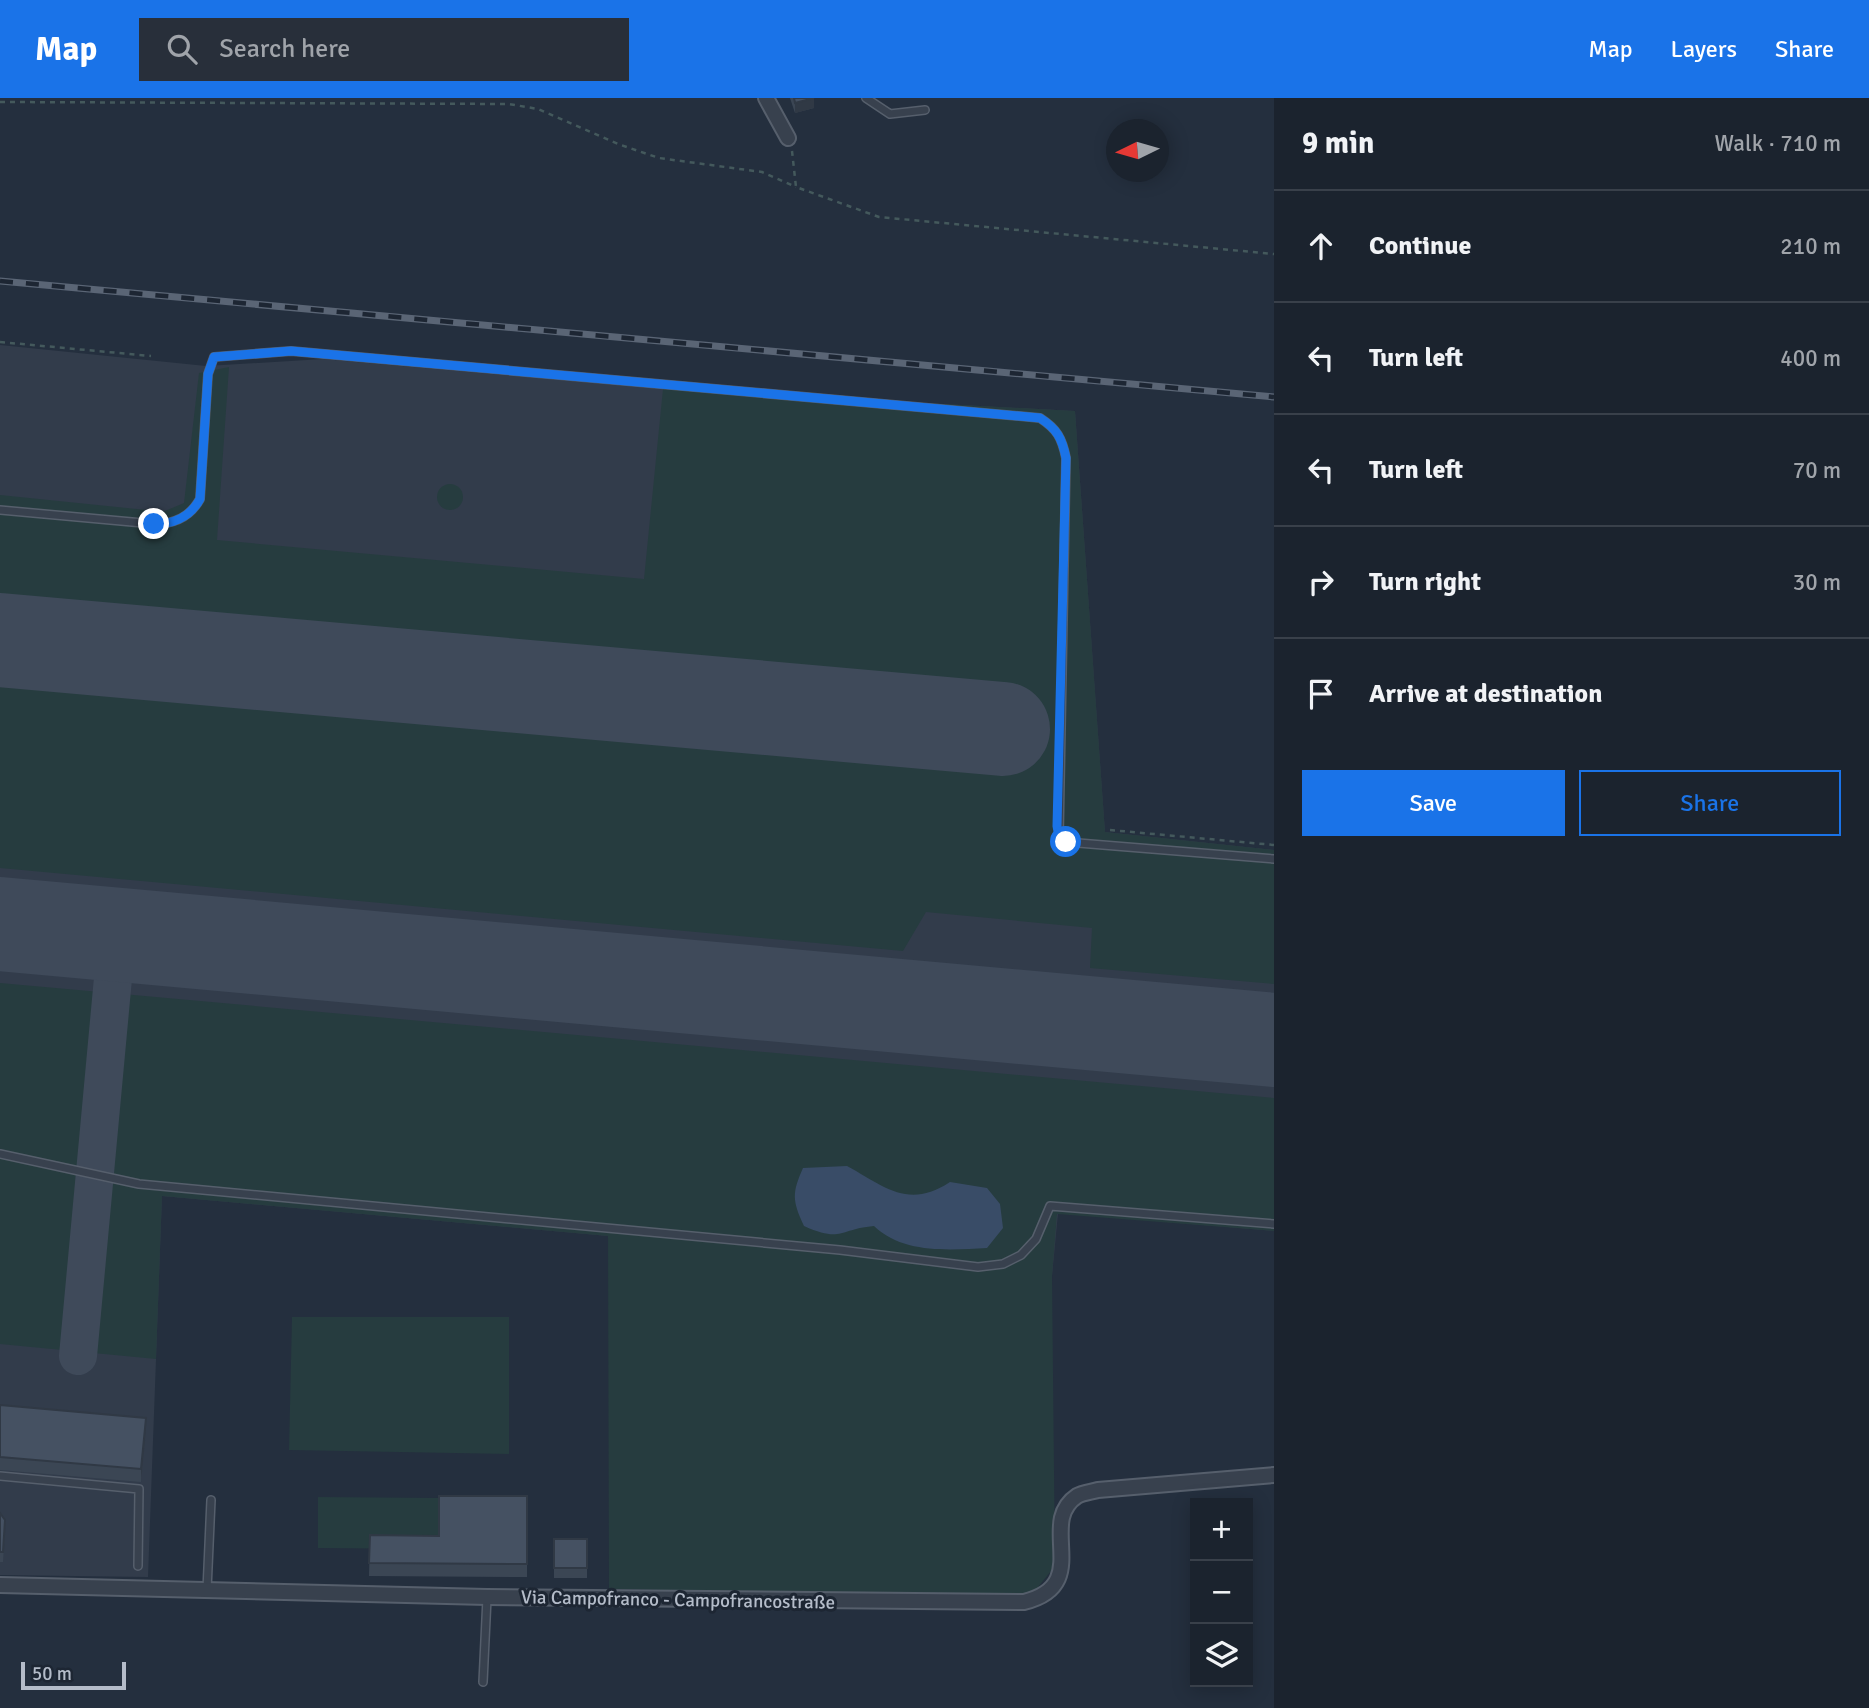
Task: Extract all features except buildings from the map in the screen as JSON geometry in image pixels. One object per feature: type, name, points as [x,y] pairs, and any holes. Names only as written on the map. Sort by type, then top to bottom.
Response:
[{"type":"street","points":[[766,98],[789,138]]},
{"type":"street","name":"Via Campofranco - Campofrancostraße","points":[[0,1585],[487,1597],[1024,1602],[1043,1597],[1056,1586],[1061,1570],[1065,1509],[1077,1495],[1098,1490],[1274,1475]]},
{"type":"lane","points":[[866,98],[890,114],[925,110]]},
{"type":"lane","points":[[0,510],[168,524],[194,510],[200,499],[208,374],[214,357],[291,351],[1040,418],[1054,428],[1062,440],[1066,458],[1059,837],[1066,842],[1274,859]]},
{"type":"lane","points":[[0,1154],[139,1185],[826,1248],[978,1267],[1003,1264],[1021,1255],[1036,1240],[1051,1206],[1274,1224]]},
{"type":"lane","points":[[0,1476],[139,1489],[138,1566]]},
{"type":"lane","points":[[207,1590],[211,1500]]},
{"type":"lane","points":[[483,1682],[487,1597]]},
{"type":"path","points":[[0,102],[509,104],[538,109],[618,144],[659,158],[762,172],[879,217],[1274,254]]},
{"type":"path","points":[[789,138],[796,187]]},
{"type":"path","points":[[0,342],[151,356]]},
{"type":"path","points":[[1110,830],[1274,845]]},
{"type":"shaded area","points":[[0,345],[206,366],[323,359],[663,389],[1075,411],[1105,832],[1274,850],[1274,1231],[1058,1213],[1052,1276],[162,1196],[148,1577],[0,1575]]},
{"type":"green space","points":[[229,367],[217,540],[644,579],[663,389],[1075,411],[1105,832],[1274,850],[1274,984],[1090,968],[1092,928],[926,912],[903,951],[0,868],[0,495],[156,511],[165,511],[184,503],[199,373]]},
{"type":"green space","points":[[450,484],[459,488],[463,497],[459,506],[450,510],[441,506],[437,497],[441,488]]},
{"type":"green space","points":[[0,983],[1274,1098],[1274,1231],[1057,1214],[1052,1276],[1055,1566],[1030,1597],[609,1589],[608,1236],[162,1196],[156,1359],[0,1344]]},
{"type":"green space","points":[[292,1317],[509,1317],[509,1454],[289,1450]]},
{"type":"green space","points":[[318,1497],[439,1498],[439,1549],[318,1548]]},
{"type":"water","points":[[847,1166],[885,1187],[909,1195],[935,1190],[950,1182],[987,1188],[1000,1204],[1003,1228],[987,1248],[942,1249],[899,1242],[874,1226],[840,1234],[826,1234],[804,1226],[795,1197],[803,1168]]},
{"type":"taxiway","points":[[78,1356],[117,935]]},
{"type":"runway","points":[[0,640],[1003,729]]},
{"type":"runway","points":[[0,924],[1274,1040]]},
{"type":"railway","points":[[0,281],[1274,397]]},
{"type":"route","points":[[154,524],[168,524],[183,518],[194,510],[200,499],[208,374],[214,357],[291,351],[1040,418],[1054,428],[1062,440],[1066,458],[1057,826],[1059,837],[1066,842]]}]
